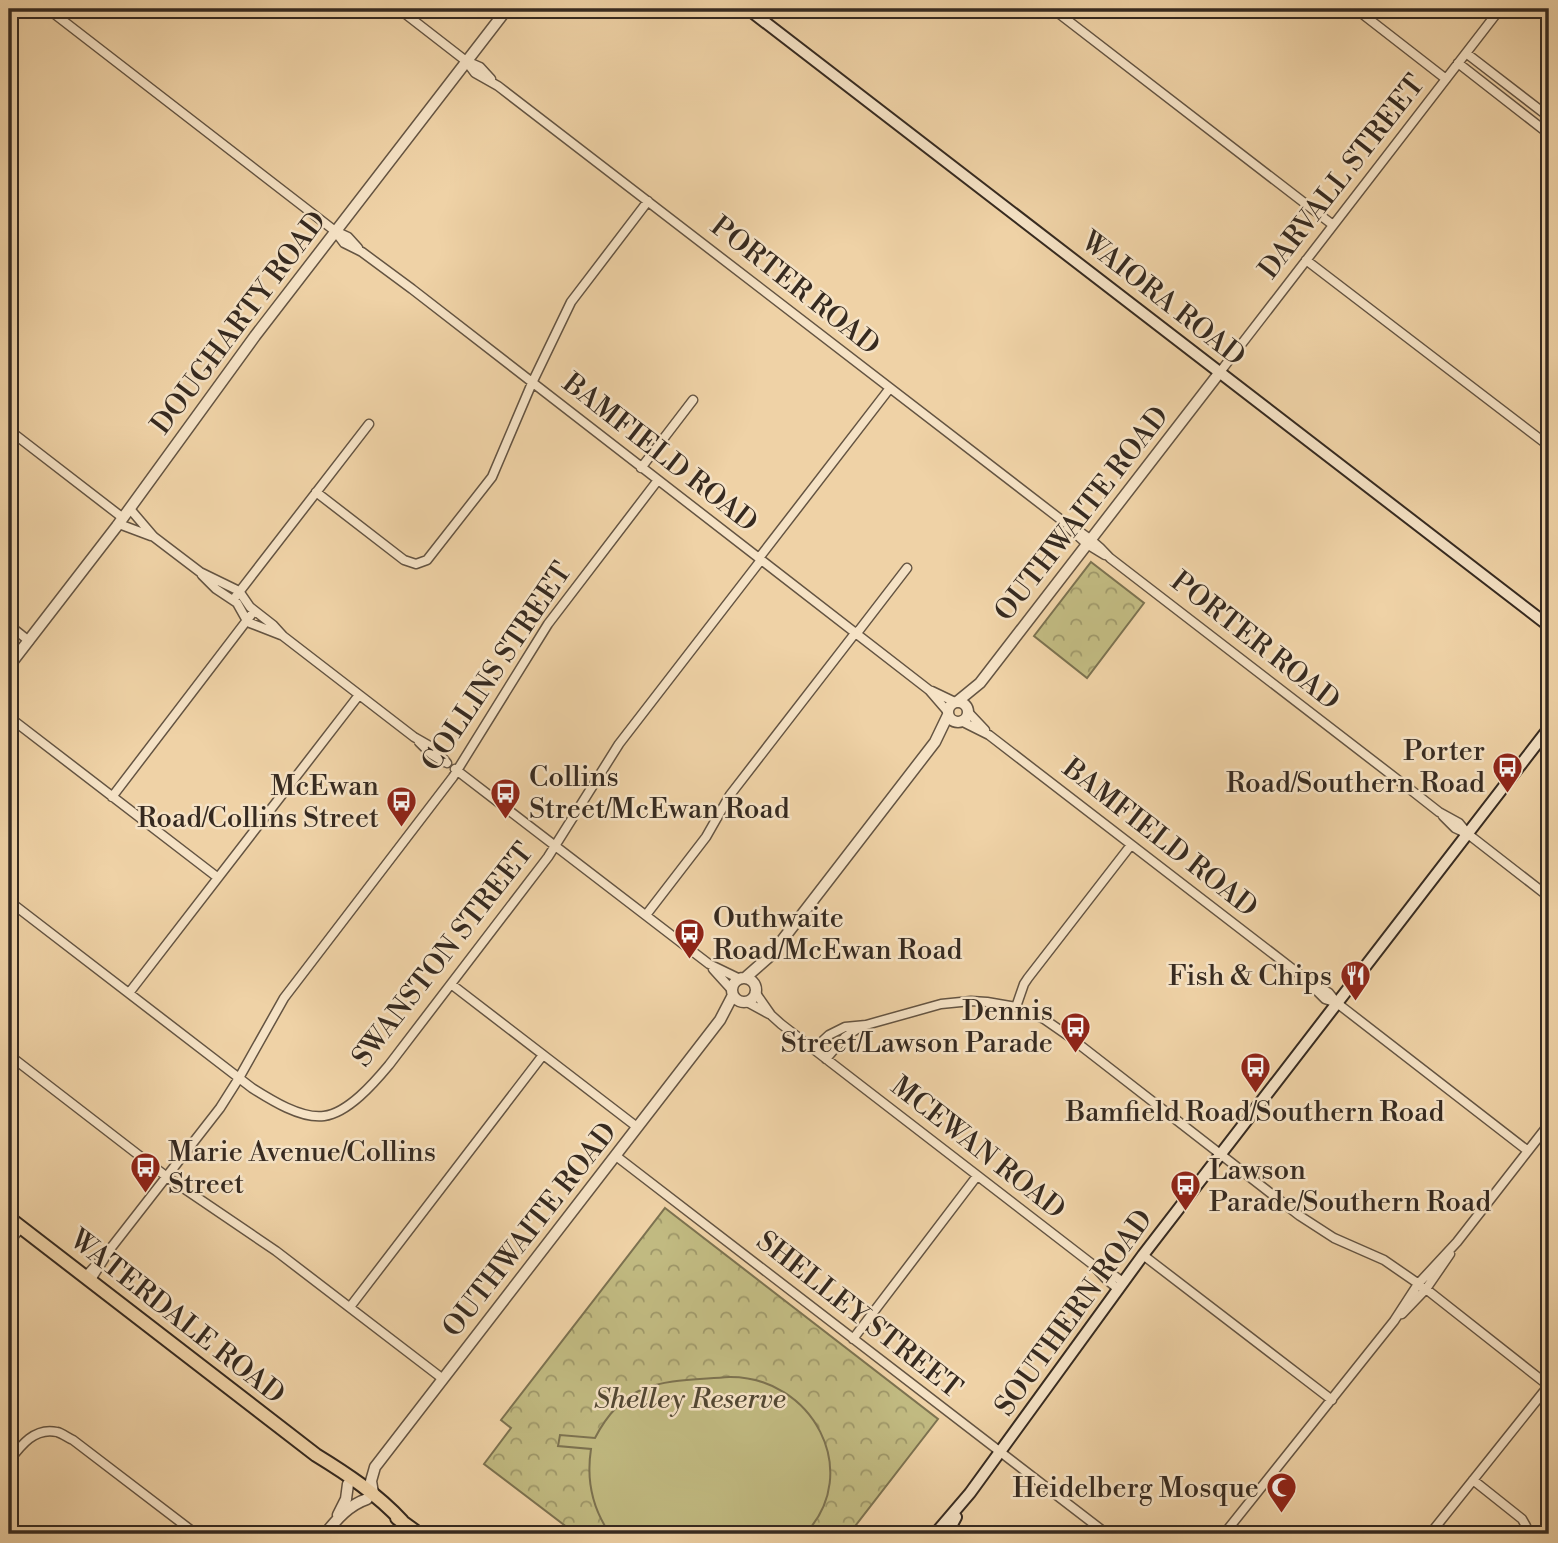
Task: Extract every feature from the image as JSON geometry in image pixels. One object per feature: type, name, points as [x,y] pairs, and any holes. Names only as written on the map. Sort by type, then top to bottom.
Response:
[{"type":"main road","name":"WAIORA ROAD","points":[[748,9],[1549,626]]},
{"type":"main road","name":"SOUTHERN ROAD","points":[[935,1534],[970,1493],[1143,1255],[1549,728]]},
{"type":"main road","name":"WATERDALE ROAD","points":[[9,1218],[419,1534]]},
{"type":"main road","name":"SOUTHERN ROAD","points":[[947,1534],[970,1493]]},
{"type":"street","name":"BAMFIELD ROAD","points":[[48,9],[335,231],[348,237],[362,252],[929,690],[948,713]]},
{"type":"street","name":"PORTER ROAD","points":[[399,9],[466,61],[480,66],[498,86],[1064,522],[1079,530],[1110,558],[1439,812],[1459,823],[1468,834],[1549,897]]},
{"type":"street","name":"DOUGHARTY ROAD","points":[[9,666],[124,517],[255,336],[507,9]]},
{"type":"street","points":[[1053,9],[1334,225]]},
{"type":"street","points":[[1356,9],[1446,79]]},
{"type":"street","name":"DARVALL STREET","points":[[1220,372],[1500,9]]},
{"type":"street","points":[[1466,53],[1549,117]]},
{"type":"street","points":[[1458,63],[1549,134]]},
{"type":"street","points":[[316,492],[404,560],[422,563],[427,560],[492,477],[532,383],[575,295],[648,201]]},
{"type":"street","points":[[1306,260],[1549,446]]},
{"type":"street","name":"OUTHWAITE ROAD","points":[[968,710],[980,683],[1220,372]]},
{"type":"street","name":"SWANSTON STREET","points":[[9,901],[252,1088],[290,1109],[319,1116],[331,1114],[371,1086],[451,984],[556,846],[619,744],[890,388]]},
{"type":"street","points":[[642,468],[693,400]]},
{"type":"street","points":[[233,600],[369,424]]},
{"type":"street","name":"MCEWAN ROAD","points":[[9,430],[200,572],[240,591],[246,603],[283,636],[414,737],[435,749],[447,763],[709,964],[749,984],[771,1015]]},
{"type":"street","name":"COLLINS STREET","points":[[88,1279],[220,1108],[284,998],[457,770],[554,615],[658,480]]},
{"type":"street","name":"MCEWAN ROAD","points":[[124,517],[153,537]]},
{"type":"street","points":[[646,915],[706,837],[730,796],[907,568]]},
{"type":"street","name":"MCEWAN ROAD","points":[[200,572],[210,584],[241,607],[247,621],[283,636]]},
{"type":"street","points":[[112,797],[254,611]]},
{"type":"street","points":[[9,625],[29,641]]},
{"type":"street","name":"OUTHWAITE ROAD","points":[[957,701],[980,683]]},
{"type":"street","name":"BAMFIELD ROAD","points":[[929,690],[957,701]]},
{"type":"street","points":[[129,993],[359,695]]},
{"type":"street","points":[[749,984],[734,983],[732,993],[737,1000],[745,1002],[752,998],[749,984],[935,742],[950,705],[957,701],[964,703],[968,710],[967,718],[935,742]]},
{"type":"street","name":"BAMFIELD ROAD","points":[[968,710],[989,735],[1303,977],[1329,993],[1337,1003],[1528,1151]]},
{"type":"street","points":[[948,713],[952,720],[960,722]]},
{"type":"street","points":[[9,717],[217,877]]},
{"type":"street","name":"BAMFIELD ROAD","points":[[960,722],[989,735]]},
{"type":"street","points":[[1016,1007],[1028,978],[1131,845]]},
{"type":"street","name":"MCEWAN ROAD","points":[[709,964],[732,993]]},
{"type":"street","points":[[451,984],[637,1127]]},
{"type":"street","name":"OUTHWAITE ROAD","points":[[350,1481],[375,1467],[720,1020],[732,993]]},
{"type":"street","name":"OUTHWAITE ROAD","points":[[720,1020],[745,1002]]},
{"type":"street","name":"MCEWAN ROAD","points":[[745,1002],[771,1015],[1092,1264],[1105,1278],[1121,1286]]},
{"type":"street","points":[[814,1049],[836,1030],[866,1025],[941,1004],[987,1002],[1016,1007],[1044,1019],[1300,1216],[1334,1238],[1384,1260],[1422,1286],[1549,1386],[1430,1534]]},
{"type":"street","points":[[826,1059],[845,1037],[866,1025]]},
{"type":"street","points":[[9,1055],[167,1177],[276,1251],[443,1380]]},
{"type":"street","points":[[350,1307],[543,1055]]},
{"type":"street","points":[[1224,1534],[1422,1286],[1440,1271],[1457,1242],[1549,1124]]},
{"type":"street","name":"SHELLEY STREET","points":[[615,1156],[1107,1534]]},
{"type":"street","points":[[853,1339],[978,1176]]},
{"type":"street","points":[[9,1243],[21,1227]]},
{"type":"street","points":[[1143,1255],[1332,1400]]},
{"type":"street","points":[[9,1461],[22,1444],[38,1432],[57,1432],[73,1440],[196,1534]]},
{"type":"street","points":[[335,1521],[370,1496],[375,1467]]},
{"type":"street","points":[[1474,1480],[1522,1519],[1526,1526],[1525,1534]]},
{"type":"street","points":[[326,1534],[346,1499],[350,1481]]},
{"type":"green space","points":[[1091,562],[1144,603],[1087,678],[1034,636]]},
{"type":"green space","name":"Shelley Reserve","points":[[665,1208],[938,1419],[849,1534],[576,1534],[484,1464],[511,1428],[501,1420]]},
{"type":"green space","points":[[729,1377],[759,1381],[784,1392],[805,1410],[820,1432],[829,1457],[830,1483],[822,1509],[805,1534],[610,1534],[592,1494],[589,1472],[591,1449],[558,1446],[560,1435],[595,1438],[607,1418],[621,1403],[651,1386]]},
{"type":"place","name":"Porter Road/Southern Road","points":[[1508,794]]},
{"type":"place","name":"Collins Street/McEwan Road","points":[[506,820]]},
{"type":"place","name":"McEwan Road/Collins Street","points":[[402,829]]},
{"type":"place","name":"Outhwaite Road/McEwan Road","points":[[690,961]]},
{"type":"place","name":"Fish & Chips","points":[[1355,1003]]},
{"type":"place","name":"Dennis Street/Lawson Parade","points":[[1076,1054]]},
{"type":"place","name":"Bamfield Road/Southern Road","points":[[1255,1095]]},
{"type":"place","name":"Marie Avenue/Collins Street","points":[[145,1195]]},
{"type":"place","name":"Lawson Parade/Southern Road","points":[[1186,1213]]},
{"type":"place","name":"Heidelberg Mosque","points":[[1282,1515]]}]
